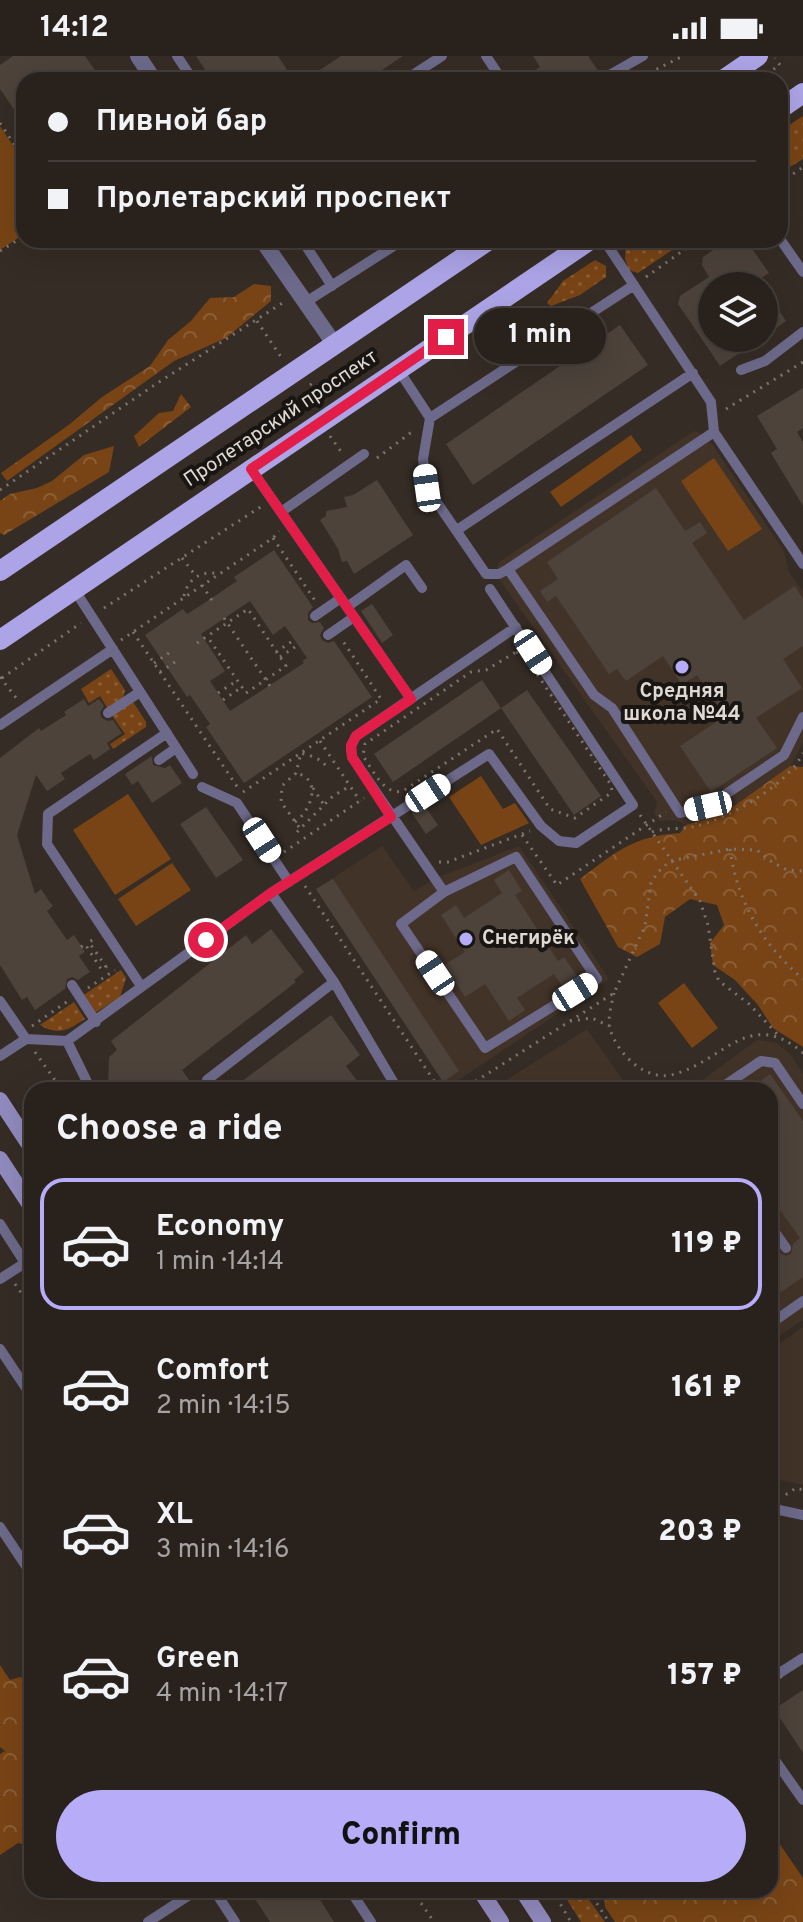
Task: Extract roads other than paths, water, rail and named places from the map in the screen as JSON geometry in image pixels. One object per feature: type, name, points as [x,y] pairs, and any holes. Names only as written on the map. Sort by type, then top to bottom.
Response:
[{"type":"main road","name":"Пролетарский проспект","points":[[0,571],[477,248]]},
{"type":"main road","name":"Пролетарский проспект","points":[[0,640],[578,248]]},
{"type":"main road","points":[[0,1100],[24,1137]]},
{"type":"main road","points":[[0,1159],[24,1196]]},
{"type":"main road","points":[[485,1898],[501,1922]]},
{"type":"main road","points":[[527,1898],[543,1922]]},
{"type":"street","points":[[268,248],[335,345]]},
{"type":"lane","points":[[417,72],[442,56]]},
{"type":"lane","points":[[615,72],[643,56]]},
{"type":"lane","points":[[307,248],[332,286]]},
{"type":"lane","points":[[302,297],[332,286],[391,248]]},
{"type":"lane","points":[[609,248],[711,402],[714,432],[803,564]]},
{"type":"lane","points":[[786,248],[803,272]]},
{"type":"lane","points":[[430,418],[634,285]]},
{"type":"lane","points":[[741,370],[765,361],[803,332]]},
{"type":"lane","points":[[398,369],[430,418],[423,459],[427,488],[486,574],[499,574],[508,569],[714,432]]},
{"type":"lane","points":[[457,530],[693,373]]},
{"type":"lane","points":[[284,516],[366,459]]},
{"type":"lane","points":[[251,469],[411,699]]},
{"type":"lane","points":[[319,613],[344,602],[406,565],[422,588]]},
{"type":"lane","points":[[508,569],[594,695],[612,708],[680,813],[708,806],[784,755],[803,717]]},
{"type":"lane","points":[[74,589],[193,774]]},
{"type":"lane","points":[[0,1056],[26,1039],[67,1041],[271,893],[489,754],[541,826],[559,841],[576,843],[633,805],[490,589]]},
{"type":"lane","points":[[331,632],[354,617]]},
{"type":"lane","points":[[444,892],[391,817],[379,788],[352,757],[351,746],[356,736],[516,627]]},
{"type":"lane","points":[[0,725],[112,648]]},
{"type":"lane","points":[[108,713],[140,692]]},
{"type":"lane","points":[[141,986],[47,844],[48,814],[167,733]]},
{"type":"lane","points":[[159,760],[176,748]]},
{"type":"lane","points":[[202,787],[237,803],[274,859],[293,879]]},
{"type":"lane","points":[[516,857],[597,979],[485,1048],[401,924],[444,892],[516,857]]},
{"type":"lane","points":[[271,893],[334,982],[393,1082]]},
{"type":"lane","points":[[208,1082],[207,1080],[334,982]]},
{"type":"lane","points":[[72,985],[96,1022]]},
{"type":"lane","points":[[0,1001],[26,1039]]},
{"type":"lane","points":[[67,1041],[87,1082]]},
{"type":"lane","points":[[730,1082],[761,1061],[775,1063],[803,1104]]},
{"type":"lane","points":[[0,1224],[24,1261]]},
{"type":"lane","points":[[778,1236],[786,1248]]},
{"type":"lane","points":[[0,1279],[24,1264]]},
{"type":"lane","points":[[778,1318],[803,1301]]},
{"type":"lane","points":[[0,1349],[24,1385]]},
{"type":"lane","points":[[778,1510],[803,1515]]},
{"type":"lane","points":[[0,1527],[24,1563]]},
{"type":"lane","points":[[778,1674],[803,1658]]},
{"type":"lane","points":[[778,1764],[803,1800]]},
{"type":"lane","points":[[148,1922],[185,1898]]},
{"type":"lane","points":[[219,1898],[235,1922]]},
{"type":"lane","points":[[355,1898],[371,1922]]},
{"type":"place","name":"Средняя школа №44","points":[[682,667]]},
{"type":"place","name":"Снегирёк","points":[[466,939]]}]
